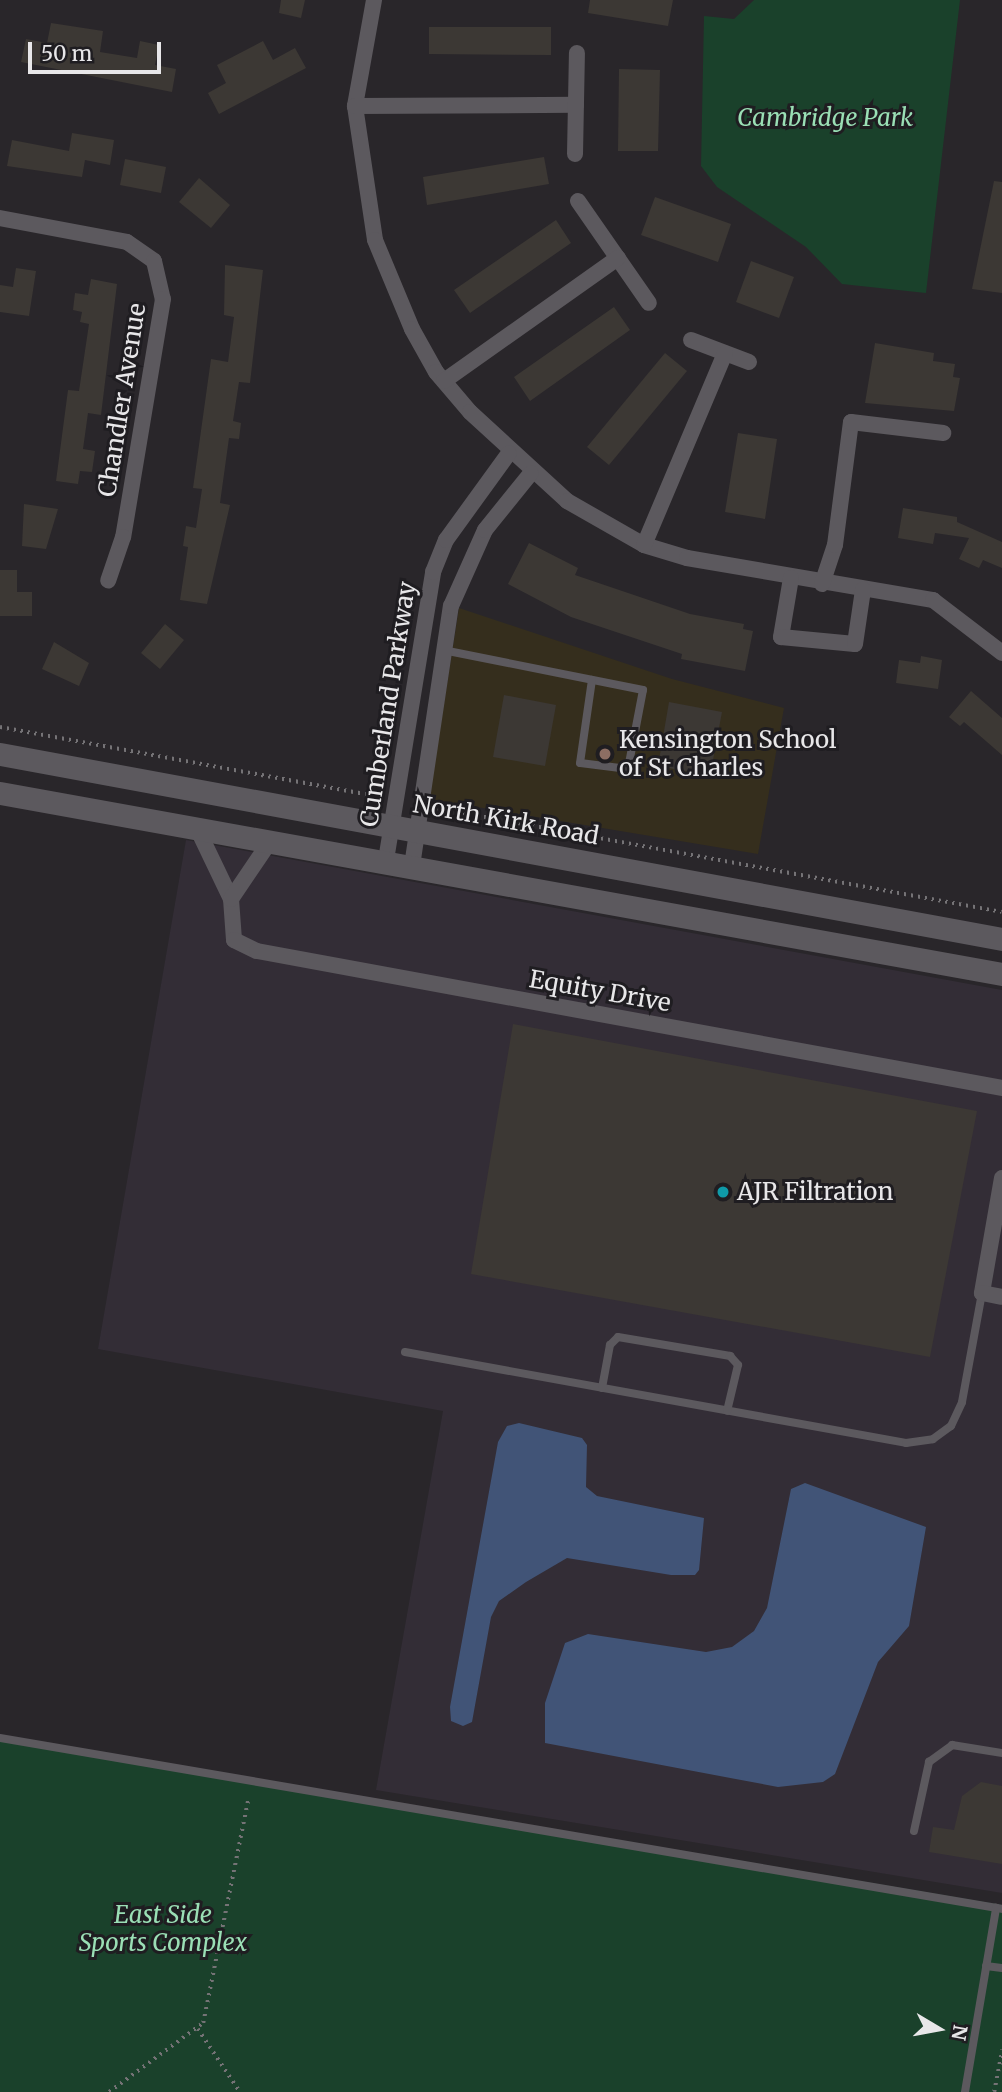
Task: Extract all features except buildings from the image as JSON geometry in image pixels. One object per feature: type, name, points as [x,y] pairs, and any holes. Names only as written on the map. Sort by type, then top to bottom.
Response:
[{"type":"main road","name":"North Kirk Road","points":[[0,754],[1002,939]]},
{"type":"main road","points":[[0,793],[386,860],[1002,974]]},
{"type":"street","points":[[374,0],[355,106],[375,240],[412,329],[444,381],[509,453],[567,501],[644,545],[822,584],[933,600],[1002,653]]},
{"type":"street","points":[[575,154],[577,53]]},
{"type":"street","points":[[355,106],[576,105]]},
{"type":"street","points":[[578,201],[649,303]]},
{"type":"street","name":"Chandler Avenue","points":[[0,218],[128,242],[153,261],[163,299],[123,537],[108,581]]},
{"type":"street","points":[[444,381],[618,258]]},
{"type":"street","points":[[691,340],[748,362]]},
{"type":"street","points":[[644,545],[725,354]]},
{"type":"street","points":[[822,584],[835,545],[851,422],[943,433]]},
{"type":"street","name":"Cumberland Parkway","points":[[386,860],[433,572],[446,540],[509,453]]},
{"type":"street","name":"Cumberland Parkway","points":[[412,866],[443,650],[467,563],[507,498],[531,473]]},
{"type":"street","points":[[791,578],[781,638],[855,644],[863,590]]},
{"type":"street","name":"Equity Drive","points":[[197,828],[231,899],[234,940],[257,951],[1002,1088]]},
{"type":"street","points":[[231,899],[271,840]]},
{"type":"street","points":[[1002,1178],[982,1293],[1002,1297]]},
{"type":"lane","points":[[443,650],[643,690],[628,769],[580,763],[592,680]]},
{"type":"lane","points":[[405,1352],[905,1443],[933,1439],[951,1426],[962,1402],[982,1293]]},
{"type":"lane","points":[[602,1388],[610,1345],[618,1337],[730,1356],[738,1365],[727,1411]]},
{"type":"lane","points":[[0,1738],[999,1909],[986,1966],[965,2092]]},
{"type":"lane","points":[[914,1831],[929,1762],[952,1745],[1002,1753]]},
{"type":"lane","points":[[986,1966],[1002,1968]]},
{"type":"path","points":[[0,727],[397,800]]},
{"type":"path","points":[[422,805],[1002,912]]},
{"type":"path","points":[[112,2091],[198,2029],[209,2007],[248,1800]]},
{"type":"path","points":[[198,2029],[237,2091]]},
{"type":"path","points":[[994,2092],[1002,2050]]},
{"type":"shaded area","name":"Kensington School of St Charles","points":[[459,608],[672,679],[784,708],[758,854],[429,799]]},
{"type":"shaded area","points":[[186,840],[1002,990],[1002,1893],[376,1790],[443,1411],[98,1349]]},
{"type":"green space","name":"Cambridge Park","points":[[754,0],[960,0],[926,293],[842,284],[806,247],[717,187],[701,166],[704,16],[734,19]]},
{"type":"green space","name":"East Side Sports Complex","points":[[0,1736],[1002,1905],[1002,2092],[0,2092]]},
{"type":"water","points":[[519,1423],[582,1438],[587,1445],[586,1487],[597,1496],[704,1518],[699,1570],[695,1575],[671,1575],[567,1558],[526,1582],[499,1601],[491,1617],[472,1722],[463,1726],[451,1721],[450,1707],[498,1442],[507,1426]]},
{"type":"water","points":[[805,1483],[926,1527],[909,1626],[878,1662],[835,1774],[823,1782],[778,1787],[545,1743],[545,1703],[565,1643],[588,1634],[706,1652],[732,1647],[754,1631],[767,1608],[791,1489]]},
{"type":"place","name":"Kensington School of St Charles","points":[[605,754]]},
{"type":"place","name":"AJR Filtration","points":[[723,1192]]}]
